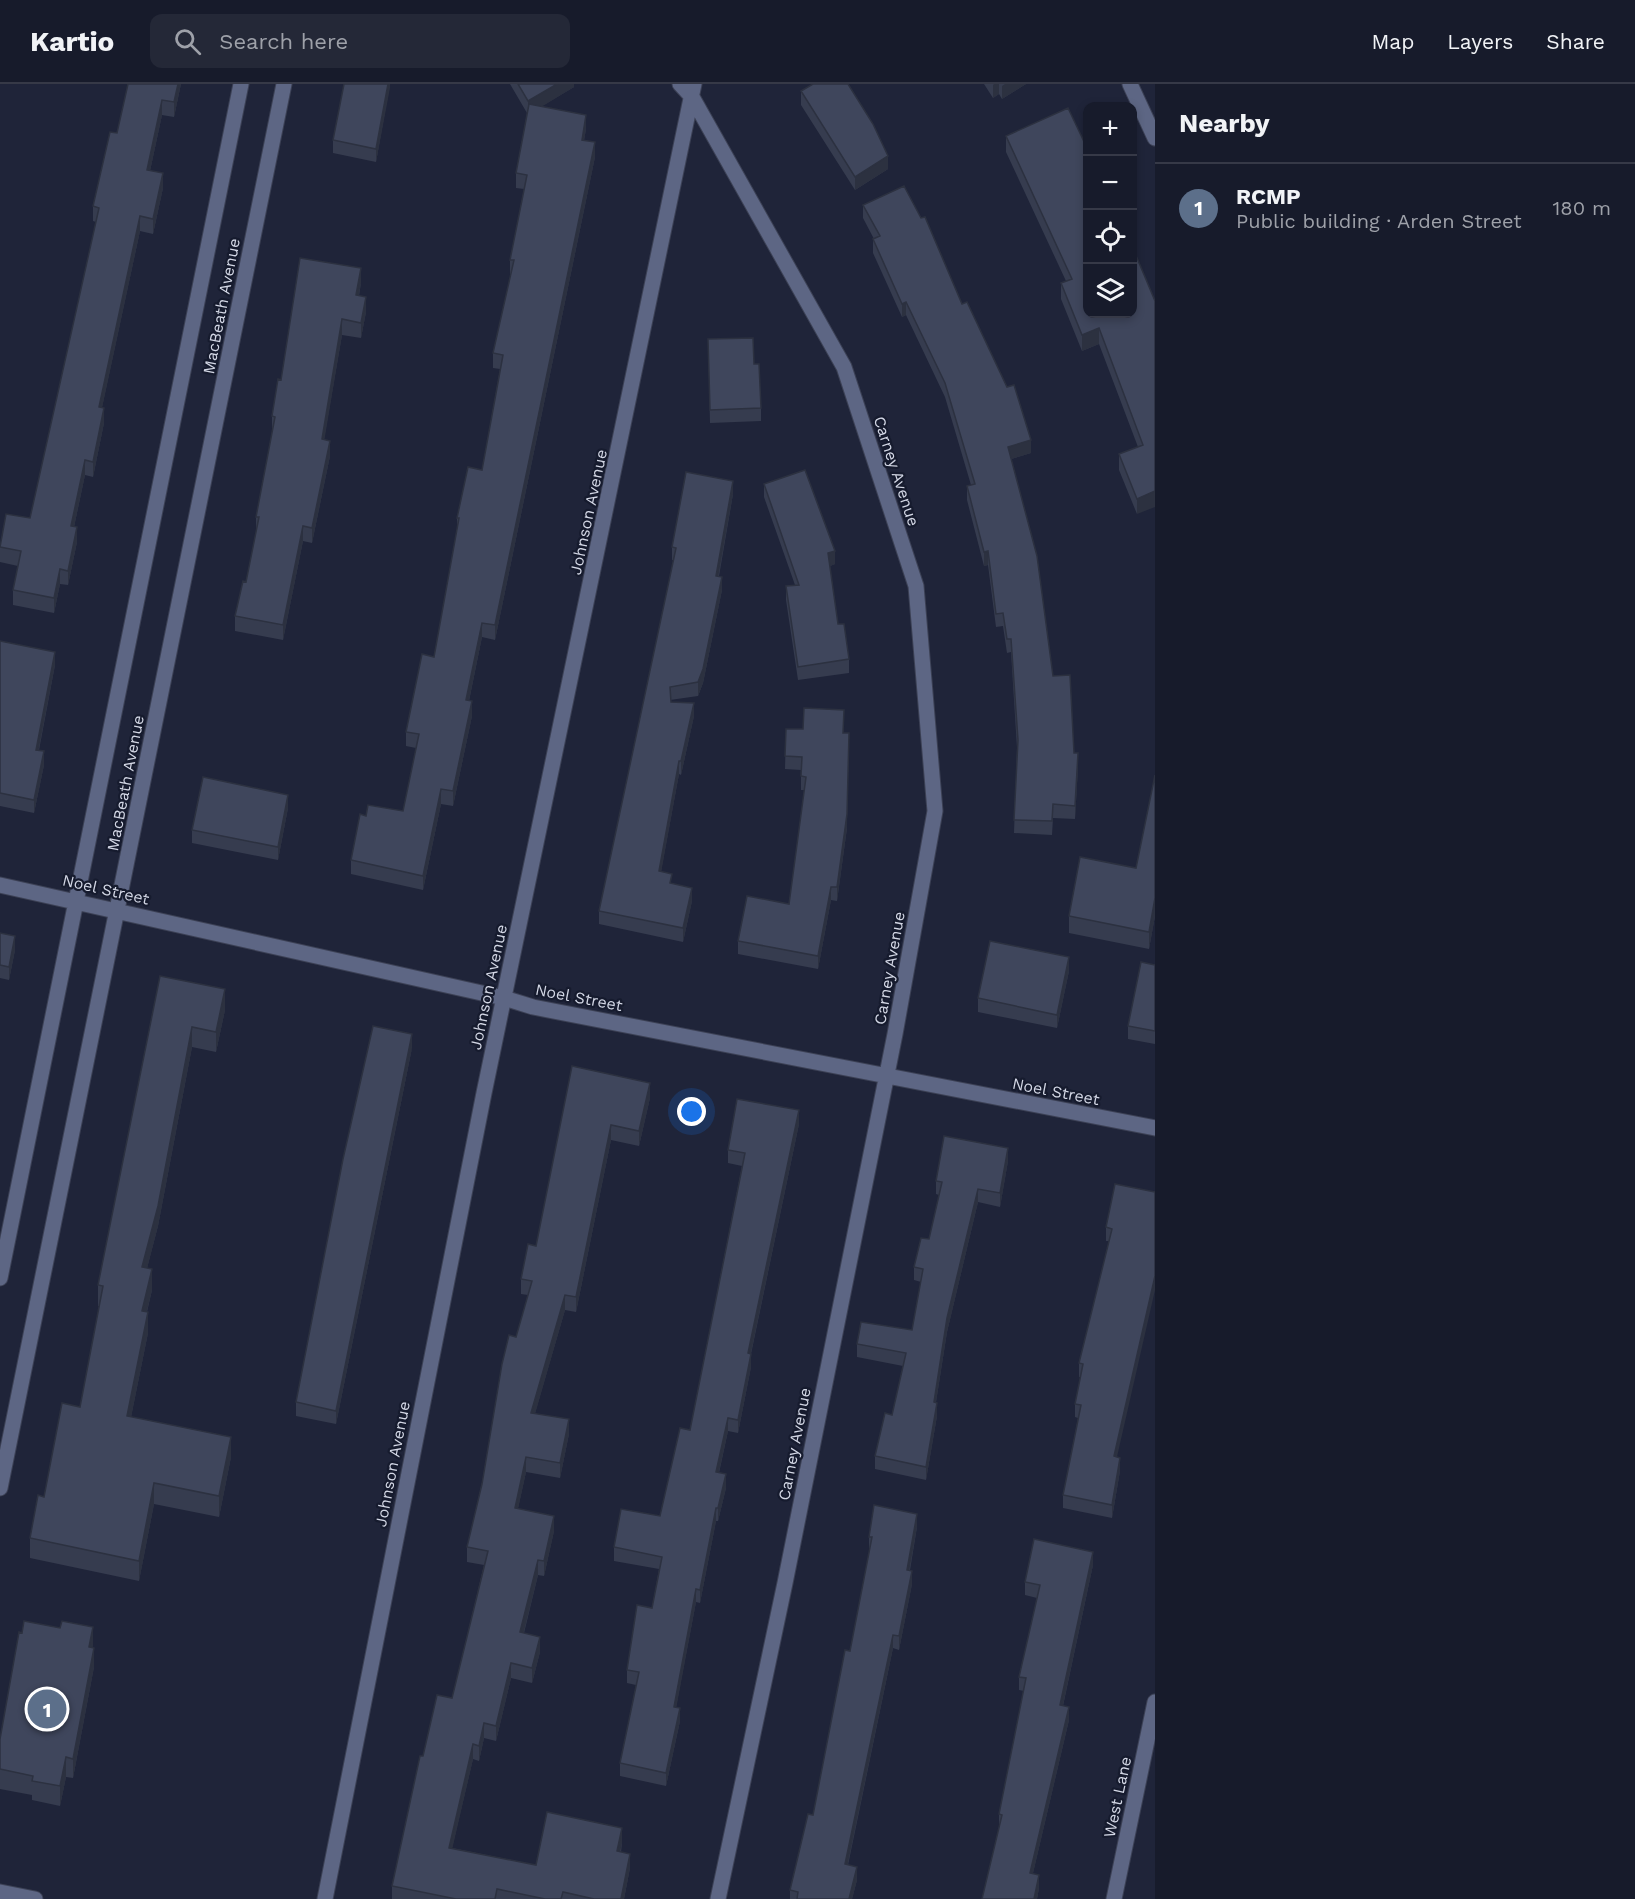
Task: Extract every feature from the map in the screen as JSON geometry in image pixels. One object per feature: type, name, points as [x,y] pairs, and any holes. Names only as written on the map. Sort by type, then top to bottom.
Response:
[{"type":"street","name":"MacBeath Avenue","points":[[0,1278],[241,84]]},
{"type":"street","name":"MacBeath Avenue","points":[[0,1488],[284,84]]},
{"type":"street","name":"Carney Avenue","points":[[680,84],[693,90],[844,367],[916,586],[935,811],[886,1074],[785,1583],[718,1899]]},
{"type":"street","points":[[1130,84],[1155,138]]},
{"type":"street","name":"Johnson Avenue","points":[[325,1899],[504,998],[693,90]]},
{"type":"street","name":"Noel Street","points":[[0,885],[504,998],[533,1007],[1155,1128]]},
{"type":"street","name":"West Lane","points":[[1114,1899],[1155,1702]]},
{"type":"street","points":[[0,1892],[35,1899]]},
{"type":"building","points":[[128,84],[178,84],[174,102],[162,100],[147,170],[163,173],[153,219],[140,216],[99,407],[104,408],[93,462],[85,460],[71,526],[77,527],[68,571],[60,569],[54,598],[13,590],[21,551],[0,547],[6,514],[30,518],[99,208],[93,206],[110,132],[117,133]]},
{"type":"building","points":[[344,84],[388,84],[376,149],[333,140]]},
{"type":"building","points":[[518,84],[557,84],[528,101]]},
{"type":"building","points":[[813,84],[848,84],[873,124],[888,156],[855,177],[801,91]]},
{"type":"building","points":[[529,104],[586,115],[582,140],[595,142],[495,625],[482,623],[466,700],[472,701],[453,791],[441,789],[423,876],[351,860],[360,814],[366,816],[368,805],[403,811],[419,734],[406,732],[422,654],[434,657],[459,518],[457,518],[468,467],[482,470],[503,355],[493,353],[514,260],[510,260],[527,175],[516,173]]},
{"type":"building","points":[[1068,108],[1083,140],[1083,318],[1137,318],[1137,258],[1155,301],[1155,491],[1137,499],[1119,454],[1143,445],[1099,328],[1082,335],[1061,283],[1072,279],[1006,136]]},
{"type":"building","points":[[904,186],[921,218],[925,217],[962,304],[967,302],[1007,387],[1014,385],[1031,440],[1008,447],[1037,556],[1053,676],[1070,675],[1074,753],[1078,753],[1075,806],[1053,804],[1052,821],[1014,820],[1018,740],[1011,639],[1007,639],[1003,613],[996,614],[988,551],[984,552],[967,486],[975,484],[945,383],[906,302],[902,304],[873,239],[880,236],[863,205]]},
{"type":"building","points":[[300,258],[361,268],[356,295],[366,297],[361,323],[342,319],[322,439],[330,441],[312,528],[303,526],[283,625],[235,616],[243,581],[246,582],[259,517],[256,517],[275,417],[272,416],[278,379],[281,380]]},
{"type":"building","points":[[753,338],[754,364],[759,364],[761,408],[710,410],[708,339]]},
{"type":"building","points":[[805,470],[835,551],[828,553],[838,624],[844,624],[849,659],[798,667],[786,586],[799,585],[764,484]]},
{"type":"building","points":[[686,472],[733,481],[716,576],[722,577],[703,669],[698,682],[670,687],[671,702],[694,703],[681,761],[679,761],[659,871],[672,874],[670,883],[692,888],[683,928],[599,911],[676,548],[672,547]]},
{"type":"building","points":[[0,641],[55,652],[36,750],[44,751],[34,800],[0,793]]},
{"type":"building","points":[[804,708],[844,710],[843,733],[849,733],[847,814],[837,887],[831,887],[818,956],[738,941],[747,896],[789,904],[806,777],[801,776],[802,757],[785,756],[786,729],[803,729]]},
{"type":"building","points":[[1155,775],[1155,898],[1149,932],[1069,916],[1080,857],[1136,868]]},
{"type":"building","points":[[203,777],[288,795],[278,847],[192,830]]},
{"type":"building","points":[[0,933],[15,936],[9,967],[0,965]]},
{"type":"building","points":[[990,941],[1069,957],[1057,1015],[978,998]]},
{"type":"building","points":[[1141,962],[1155,965],[1155,1031],[1128,1026]]},
{"type":"building","points":[[160,976],[225,989],[216,1032],[192,1027],[158,1206],[142,1267],[152,1269],[142,1311],[148,1312],[127,1416],[231,1437],[219,1496],[154,1483],[139,1561],[30,1538],[38,1495],[44,1497],[62,1403],[80,1407],[103,1286],[98,1285]]},
{"type":"building","points":[[373,1026],[412,1034],[336,1411],[296,1402],[343,1159]]},
{"type":"building","points":[[572,1066],[650,1083],[639,1131],[611,1125],[576,1297],[565,1295],[531,1413],[569,1419],[560,1463],[526,1457],[515,1508],[554,1516],[544,1561],[538,1560],[520,1632],[540,1637],[532,1668],[511,1663],[496,1726],[484,1723],[479,1746],[473,1744],[449,1848],[536,1865],[547,1812],[622,1828],[617,1851],[630,1854],[621,1899],[594,1899],[563,1892],[561,1899],[545,1899],[497,1889],[495,1899],[456,1899],[392,1886],[420,1756],[423,1756],[437,1695],[452,1698],[488,1551],[467,1547],[482,1484],[509,1335],[516,1337],[532,1281],[521,1279],[528,1244],[536,1246]]},
{"type":"building","points":[[737,1099],[799,1110],[748,1353],[751,1354],[738,1420],[728,1418],[716,1472],[726,1474],[718,1508],[716,1508],[700,1590],[696,1589],[674,1707],[680,1708],[666,1773],[620,1763],[639,1672],[627,1670],[637,1605],[652,1608],[662,1557],[614,1547],[621,1509],[660,1516],[680,1428],[690,1430],[745,1153],[728,1150]]},
{"type":"building","points":[[944,1136],[1008,1148],[1000,1193],[978,1189],[947,1318],[934,1402],[937,1403],[926,1467],[875,1456],[885,1413],[892,1415],[906,1353],[857,1344],[861,1322],[912,1330],[923,1269],[914,1267],[921,1238],[929,1239],[942,1182],[936,1181]]},
{"type":"building","points":[[1115,1184],[1155,1192],[1155,1276],[1114,1456],[1120,1458],[1112,1505],[1063,1495],[1081,1405],[1075,1404],[1083,1364],[1079,1363],[1112,1229],[1106,1227]]},
{"type":"building","points":[[874,1505],[917,1514],[907,1570],[912,1571],[899,1636],[893,1635],[845,1864],[857,1867],[849,1899],[797,1899],[798,1892],[790,1890],[808,1814],[813,1815],[845,1650],[850,1651],[872,1537],[869,1537]]},
{"type":"building","points":[[1034,1539],[1093,1552],[1060,1705],[1069,1707],[1030,1873],[1039,1875],[1034,1899],[982,1899],[1002,1815],[999,1814],[1026,1678],[1019,1677],[1040,1585],[1025,1582]]},
{"type":"building","points":[[24,1621],[60,1628],[62,1621],[93,1627],[89,1647],[94,1648],[73,1759],[66,1757],[60,1786],[32,1781],[33,1776],[0,1769],[0,1739],[19,1632],[22,1633]]},
{"type":"place","name":"RCMP","points":[[47,1709]]}]
